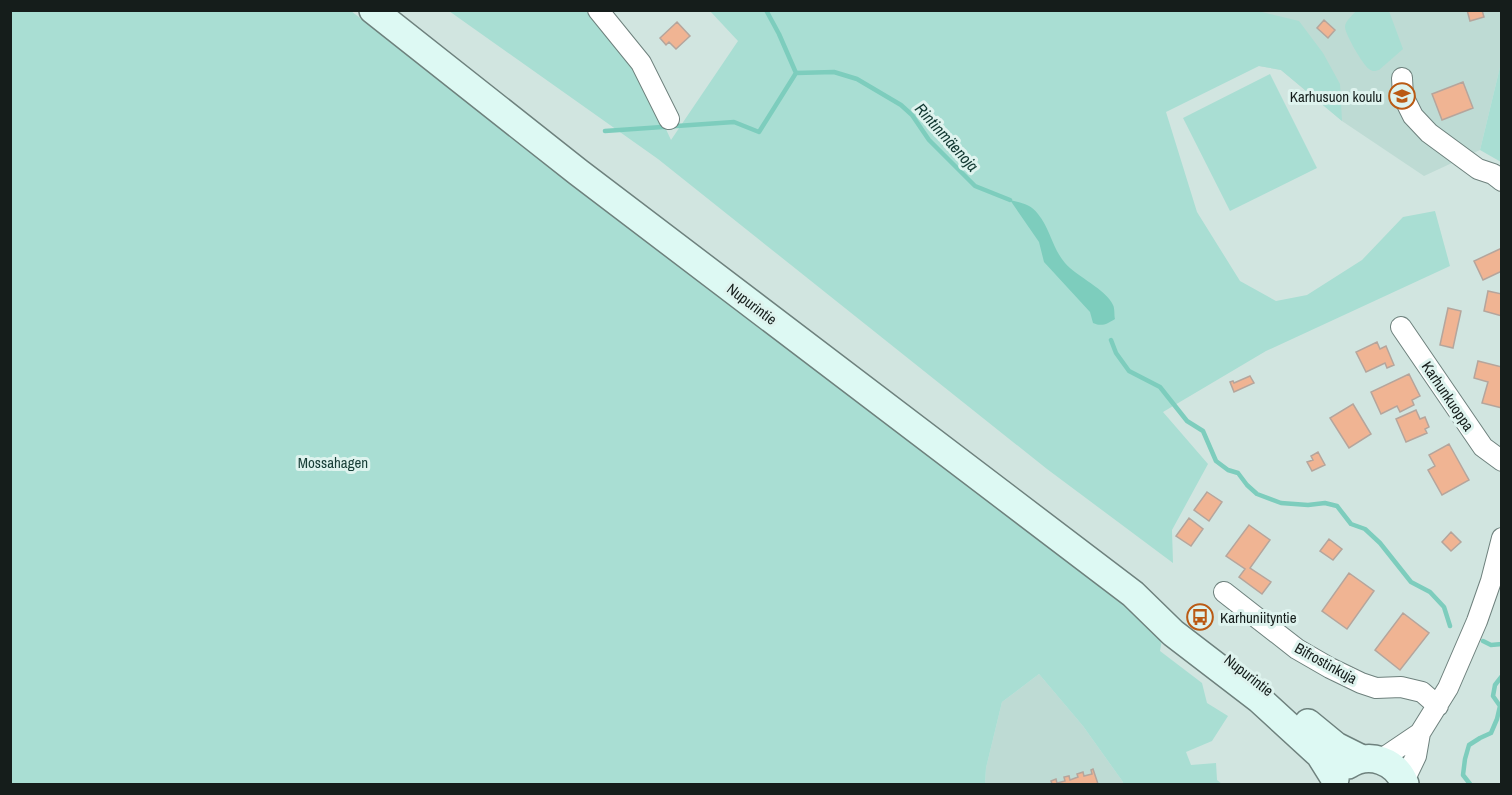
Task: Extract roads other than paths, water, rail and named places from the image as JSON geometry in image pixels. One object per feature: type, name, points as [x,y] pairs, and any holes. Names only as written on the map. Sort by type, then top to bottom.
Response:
[{"type":"main road","name":"Nupurintie","points":[[374,10],[587,179],[1133,595],[1173,633],[1259,699],[1320,755],[1334,782]]},
{"type":"main road","name":"Nupurintie","points":[[1133,595],[1180,621],[1267,688],[1336,746],[1390,764],[1404,783]]},
{"type":"main road","points":[[1334,782],[1342,769],[1351,763],[1371,759]]},
{"type":"street","points":[[598,10],[641,63],[669,119]]},
{"type":"street","points":[[1402,78],[1403,96],[1413,116],[1429,133],[1478,169],[1493,174],[1502,181]]},
{"type":"street","name":"Karhunkuoppa","points":[[1401,327],[1483,447],[1502,461]]},
{"type":"street","points":[[1404,783],[1416,756],[1420,733],[1438,706],[1477,621],[1491,581],[1502,538]]},
{"type":"street","name":"Bifrostinkuja","points":[[1224,592],[1297,649],[1330,668],[1376,688],[1401,687],[1422,692],[1438,706]]},
{"type":"street","points":[[1371,759],[1420,733]]},
{"type":"waterway","name":"Rintinmäenoja","points":[[766,10],[796,73]]},
{"type":"waterway","name":"Rintinmäenoja","points":[[796,73],[834,72],[857,79],[901,105],[912,115],[929,140],[975,186],[1010,200]]},
{"type":"waterway","points":[[605,131],[734,122],[759,132],[796,73]]},
{"type":"waterway","name":"Rintinmäenoja","points":[[1111,340],[1116,353],[1129,371],[1160,387],[1187,421],[1203,431],[1216,461],[1228,470],[1238,473],[1257,494],[1281,503],[1308,505],[1325,503],[1337,506],[1351,524],[1365,529],[1380,543],[1411,582],[1430,592],[1444,607],[1450,626]]},
{"type":"waterway","name":"Rintinmäenoja","points":[[1483,641],[1491,645],[1502,644]]},
{"type":"waterway","points":[[1470,784],[1463,775],[1469,745],[1491,733],[1500,706],[1493,696],[1495,685],[1502,676]]},
{"type":"place","name":"Karhusuon koulu","points":[[1402,96]]},
{"type":"place","name":"Karhuniityntie","points":[[1200,617]]},
{"type":"park label","name":"Mossahagen","points":[[333,462]]}]
